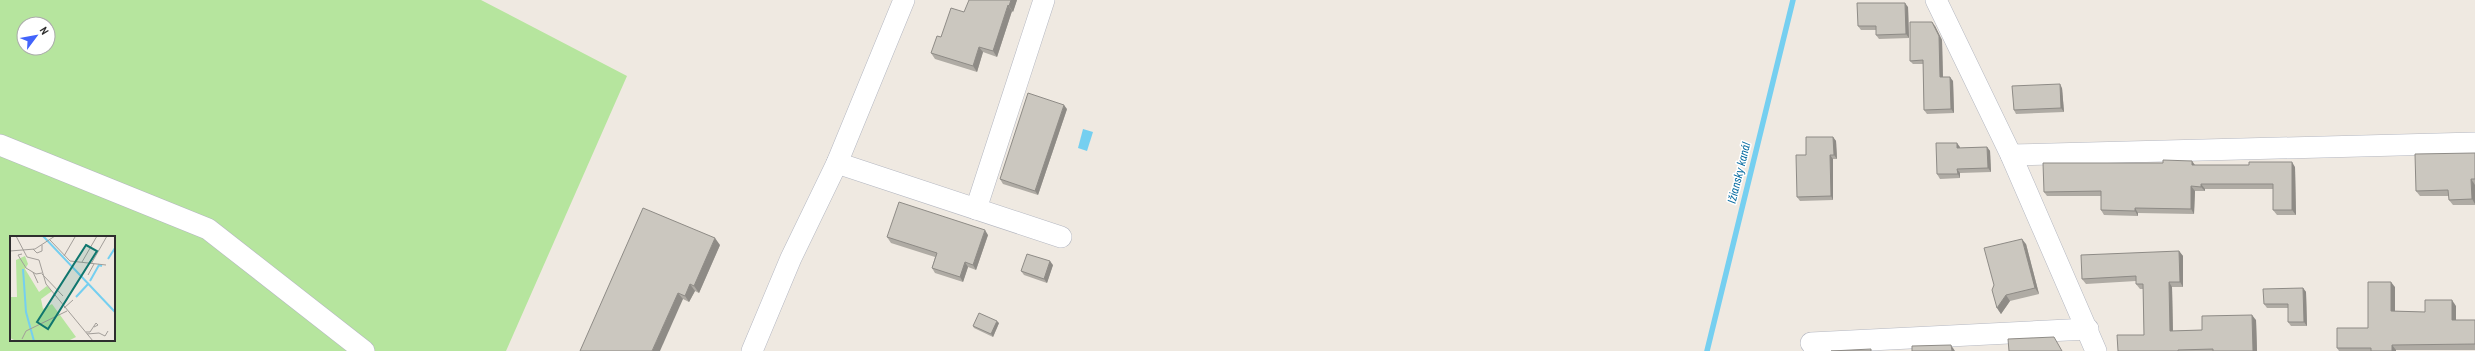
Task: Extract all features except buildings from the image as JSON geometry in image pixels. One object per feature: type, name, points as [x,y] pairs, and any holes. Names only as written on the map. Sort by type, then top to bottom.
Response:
[{"type":"street","points":[[752,351],[791,258],[837,163],[904,0]]},
{"type":"street","points":[[976,209],[1044,0]]},
{"type":"street","points":[[1936,0],[2011,155],[2088,329],[2096,351]]},
{"type":"street","points":[[2011,155],[2475,143]]},
{"type":"street","points":[[0,145],[208,229],[364,351]]},
{"type":"street","points":[[837,163],[1061,238]]},
{"type":"street","points":[[1811,343],[2088,329]]},
{"type":"green space","points":[[0,0],[481,0],[627,76],[506,351],[0,351]]},
{"type":"water","points":[[1083,129],[1093,132],[1087,151],[1078,148]]},
{"type":"waterway","name":"Ižiansky kanál","points":[[1707,351],[1793,0]]}]
